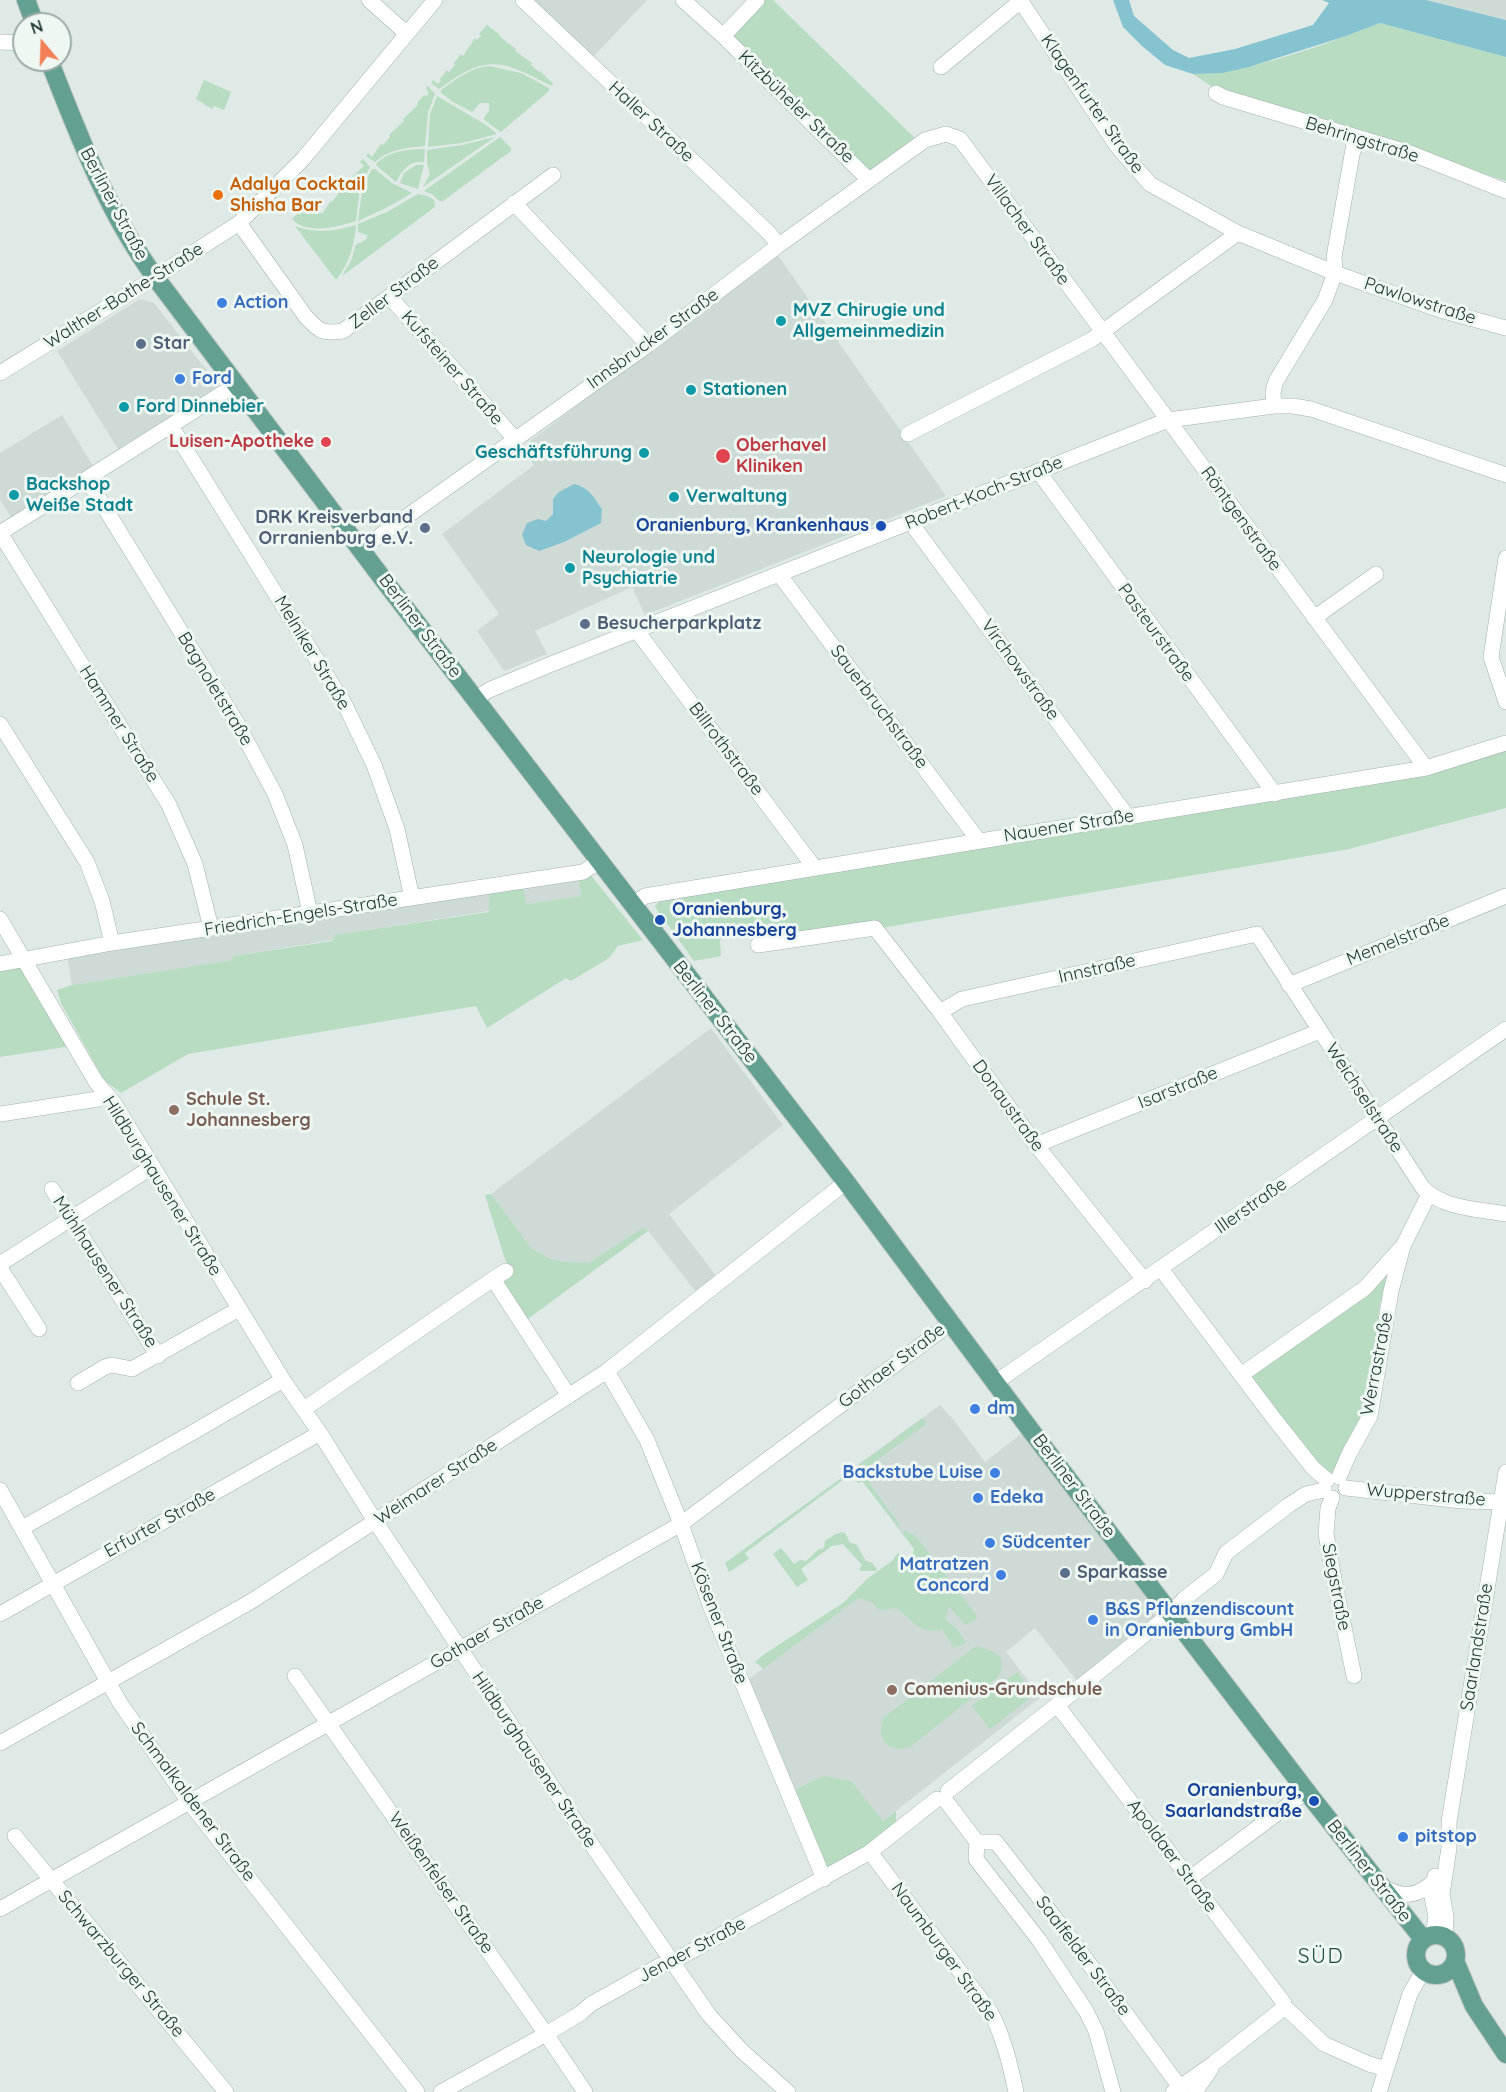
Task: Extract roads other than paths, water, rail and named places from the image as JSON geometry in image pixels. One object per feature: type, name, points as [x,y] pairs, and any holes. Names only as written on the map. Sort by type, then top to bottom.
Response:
[{"type":"main road","name":"Berliner Straße","points":[[54,72],[104,193],[140,257],[1380,1886],[1434,1937]]},
{"type":"main road","points":[[1434,1937],[1453,1944],[1456,1950],[1449,1967],[1433,1975],[1423,1971],[1416,1955],[1419,1944],[1434,1937]]},
{"type":"main road","points":[[1449,1967],[1506,2054]]},
{"type":"street","points":[[369,0],[406,33]]},
{"type":"street","name":"Walther-Bothe-Straße","points":[[0,373],[239,223],[303,159],[435,0]]},
{"type":"street","name":"Haller Straße","points":[[523,0],[779,245]]},
{"type":"street","name":"Kitzbüheler Straße","points":[[683,0],[723,36],[869,180]]},
{"type":"street","name":"Kitzbüheler Straße","points":[[723,36],[757,0]]},
{"type":"street","name":"Klagenfurter Straße","points":[[941,67],[1021,0],[1117,146],[1150,184],[1238,233],[1335,273]]},
{"type":"street","name":"Behringstraße","points":[[1216,93],[1355,138],[1410,153],[1506,191]]},
{"type":"street","name":"Innsbrucker Straße","points":[[362,549],[648,345],[779,245],[925,140],[946,134]]},
{"type":"street","name":"Villacher Straße","points":[[946,134],[960,139],[1168,420]]},
{"type":"street","points":[[1274,406],[1273,392],[1276,381],[1325,300],[1335,273],[1334,257],[1355,138]]},
{"type":"street","name":"Zeller Straße","points":[[239,223],[306,317],[327,334],[343,331],[553,175]]},
{"type":"street","points":[[514,203],[648,345]]},
{"type":"street","points":[[908,434],[1091,340],[1238,233]]},
{"type":"street","name":"Pawlowstraße","points":[[1335,273],[1440,310],[1506,328]]},
{"type":"street","name":"Kufsteiner Straße","points":[[390,297],[515,439]]},
{"type":"street","points":[[2,528],[87,479],[237,384]]},
{"type":"street","name":"Robert-Koch-Straße","points":[[475,699],[489,690],[1168,420],[1274,406],[1293,406],[1311,409],[1506,475]]},
{"type":"street","name":"Röntgenstraße","points":[[1168,420],[1426,768]]},
{"type":"street","name":"Melniker Straße","points":[[171,426],[345,705],[374,765],[397,829],[412,898]]},
{"type":"street","name":"Pasteurstraße","points":[[1038,471],[1275,794]]},
{"type":"street","name":"Bagnoletstraße","points":[[87,479],[237,723],[275,794],[296,845],[310,913]]},
{"type":"street","name":"Virchowstraße","points":[[911,523],[1128,817]]},
{"type":"street","name":"Hammer Straße","points":[[2,528],[173,812],[195,864],[212,928]]},
{"type":"street","points":[[1506,558],[1491,657],[1506,702]]},
{"type":"street","name":"Sauerbruchstraße","points":[[779,574],[979,841]]},
{"type":"street","points":[[1314,618],[1376,574]]},
{"type":"street","name":"Billrothstraße","points":[[637,631],[814,867]]},
{"type":"street","points":[[0,724],[87,862],[102,901],[112,943]]},
{"type":"street","name":"Nauener Straße","points":[[633,905],[645,896],[1426,768],[1506,743]]},
{"type":"street","name":"Friedrich-Engels-Straße","points":[[0,964],[112,943],[583,872],[600,861]]},
{"type":"street","name":"Memelstraße","points":[[1289,985],[1506,896]]},
{"type":"street","name":"Hildburghausener Straße","points":[[0,919],[96,1082],[114,1103],[283,1380],[460,1648],[709,2015],[742,2051],[788,2092]]},
{"type":"street","name":"Donaustraße","points":[[758,945],[875,928],[940,1012],[1036,1145],[1145,1281]]},
{"type":"street","name":"Weichselstraße","points":[[1257,934],[1375,1118],[1429,1194]]},
{"type":"street","name":"Innstraße","points":[[940,1012],[962,999],[1257,934]]},
{"type":"street","name":"Illerstraße","points":[[996,1382],[1506,1029]]},
{"type":"street","name":"Isarstraße","points":[[1036,1145],[1320,1031]]},
{"type":"street","points":[[0,1114],[98,1099],[105,1094]]},
{"type":"street","points":[[39,1329],[0,1266],[152,1167]]},
{"type":"street","name":"Weimarer Straße","points":[[0,1743],[250,1602],[607,1371],[846,1182]]},
{"type":"street","name":"Mühlhausener Straße","points":[[52,1189],[158,1356]]},
{"type":"street","points":[[1429,1194],[1453,1205],[1506,1214]]},
{"type":"street","name":"Werrastraße","points":[[1334,1486],[1348,1454],[1370,1416],[1389,1301],[1403,1246],[1429,1194]]},
{"type":"street","name":"Werrastraße","points":[[1241,1375],[1365,1288],[1403,1246]]},
{"type":"street","points":[[1161,1269],[1313,1468],[1334,1486]]},
{"type":"street","points":[[304,1409],[499,1275],[569,1396]]},
{"type":"street","points":[[78,1383],[112,1365],[132,1369],[239,1309]]},
{"type":"street","name":"Gothaer Straße","points":[[0,1909],[681,1524],[952,1322]]},
{"type":"street","name":"Kösener Straße","points":[[607,1371],[647,1440],[681,1524],[710,1605],[824,1879]]},
{"type":"street","points":[[22,1528],[283,1380]]},
{"type":"street","name":"Erfurter Straße","points":[[0,1614],[320,1433]]},
{"type":"street","name":"Saarlandstraße","points":[[1434,1937],[1446,1917],[1442,1893],[1449,1848],[1449,1822],[1504,1502],[1506,1472]]},
{"type":"street","name":"Wupperstraße","points":[[1171,1612],[1216,1574],[1226,1553],[1306,1494],[1334,1486],[1462,1501],[1504,1502]]},
{"type":"street","name":"Siegstraße","points":[[1334,1486],[1328,1508],[1326,1534],[1354,1676]]},
{"type":"street","name":"Schmalkaldener Straße","points":[[2,1498],[22,1528],[107,1682],[189,1802],[417,2092]]},
{"type":"street","name":"Jenaer Straße","points":[[441,2092],[546,2034],[581,2013],[591,2004],[659,1966],[672,1962],[870,1852],[944,1797],[1171,1612]]},
{"type":"street","name":"Weißenfelser Straße","points":[[295,1676],[585,2092]]},
{"type":"street","name":"Apoldaer Straße","points":[[1057,1705],[1285,2007],[1324,2044],[1386,2069]]},
{"type":"street","points":[[1189,1879],[1307,1791]]},
{"type":"street","name":"Saalfelder Straße","points":[[944,1797],[977,1842],[976,1859],[1039,1940],[1086,2011],[1096,2031],[1113,2092]]},
{"type":"street","name":"Saarlandstraße","points":[[1434,1937],[1436,1917],[1432,1897],[1441,1842],[1449,1822]]},
{"type":"street","name":"Schwarzburger Straße","points":[[15,1836],[226,2092]]},
{"type":"street","name":"Saalfelder Straße","points":[[977,1842],[996,1842],[1065,1931],[1177,2090]]},
{"type":"street","name":"Naumburger Straße","points":[[870,1852],[991,2013],[1008,2053],[1016,2092]]},
{"type":"street","points":[[1380,1886],[1395,1894],[1403,1895],[1423,1890],[1435,1880]]},
{"type":"street","points":[[1379,2092],[1410,1994],[1423,1971]]},
{"type":"street","points":[[1177,2090],[1285,2007]]},
{"type":"street","points":[[1196,2092],[1214,2063]]},
{"type":"water","points":[[1113,0],[1129,0],[1134,16],[1173,50],[1189,58],[1235,49],[1313,25],[1329,3],[1322,0],[1426,0],[1506,20],[1506,57],[1380,23],[1249,67],[1222,73],[1193,74],[1165,65],[1142,46],[1123,27]]},
{"type":"water","points":[[574,484],[587,490],[594,497],[602,509],[601,523],[564,542],[539,551],[526,545],[522,535],[527,523],[538,519],[546,521],[553,514],[553,499],[559,492]]},
{"type":"place","name":"Adalya Cocktail Shisha Bar","points":[[218,195]]},
{"type":"place","name":"Action","points":[[222,303]]},
{"type":"place","name":"MVZ Chirugie und Allgemeinmedizin","points":[[781,321]]},
{"type":"place","name":"Star","points":[[141,344]]},
{"type":"place","name":"Ford","points":[[180,379]]},
{"type":"place","name":"Stationen","points":[[691,390]]},
{"type":"place","name":"Ford Dinnebier","points":[[124,407]]},
{"type":"place","name":"Luisen-Apotheke","points":[[326,442]]},
{"type":"place","name":"Geschäftsführung","points":[[644,453]]},
{"type":"place","name":"Oberhavel Kliniken","points":[[723,456]]},
{"type":"place","name":"Backshop Weiße Stadt","points":[[14,495]]},
{"type":"place","name":"Verwaltung","points":[[674,497]]},
{"type":"place","name":"Oranienburg, Krankenhaus","points":[[881,526]]},
{"type":"place","name":"DRK Kreisverband Orranienburg e.V.","points":[[425,528]]},
{"type":"place","name":"Neurologie und Psychiatrie","points":[[570,568]]},
{"type":"place","name":"Besucherparkplatz","points":[[585,624]]},
{"type":"place","name":"Oranienburg, Johannesberg","points":[[660,920]]},
{"type":"place","name":"Schule St. Johannesberg","points":[[174,1110]]},
{"type":"place","name":"dm","points":[[975,1409]]},
{"type":"place","name":"Backstube Luise","points":[[995,1473]]},
{"type":"place","name":"Edeka","points":[[978,1498]]},
{"type":"place","name":"Südcenter","points":[[990,1543]]},
{"type":"place","name":"Sparkasse","points":[[1065,1573]]},
{"type":"place","name":"Matratzen Concord","points":[[1001,1575]]},
{"type":"place","name":"B&S Pflanzendiscount in Oranienburg GmbH","points":[[1093,1620]]},
{"type":"place","name":"Comenius-Grundschule","points":[[892,1690]]},
{"type":"place","name":"Oranienburg, Saarlandstraße","points":[[1314,1801]]},
{"type":"place","name":"pitstop","points":[[1403,1837]]},
{"type":"district","name":"SÜD","points":[[1321,1957]]}]
